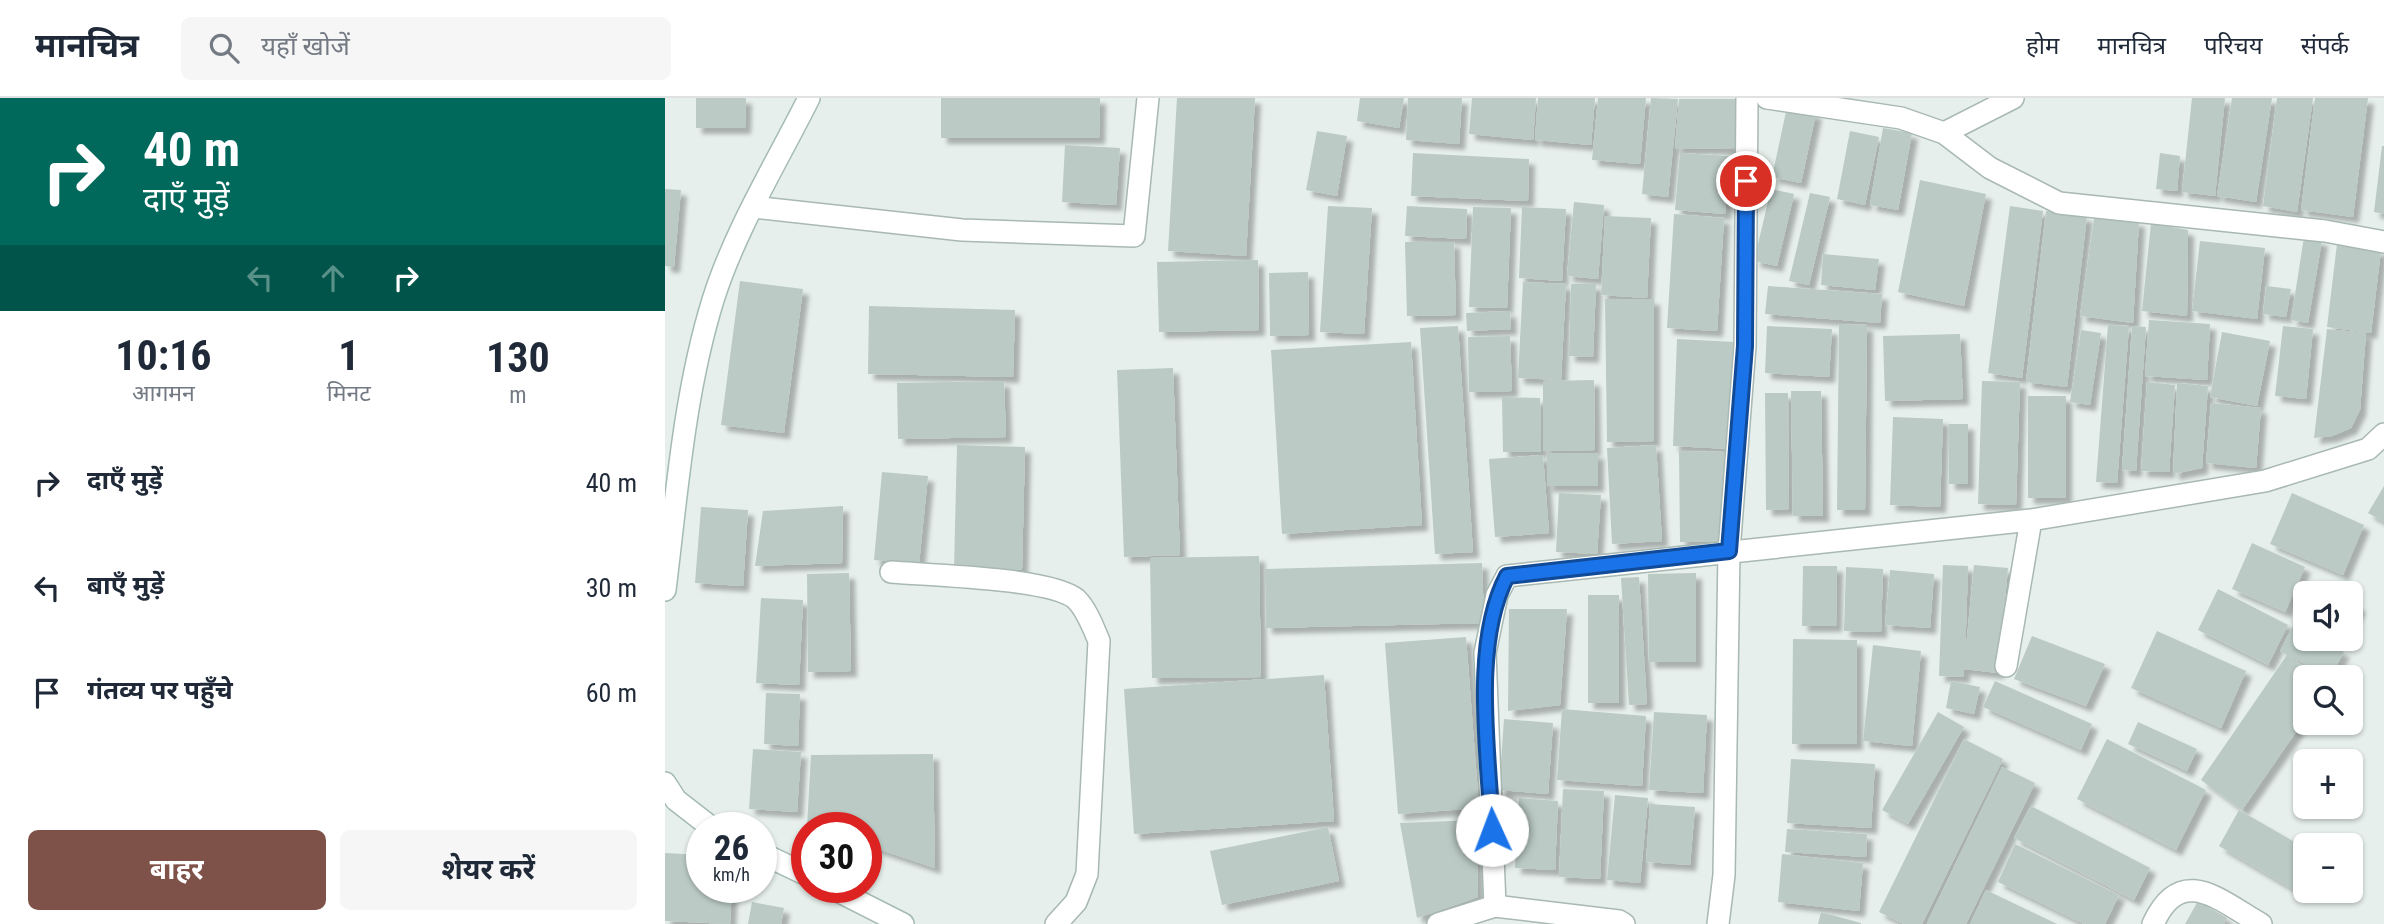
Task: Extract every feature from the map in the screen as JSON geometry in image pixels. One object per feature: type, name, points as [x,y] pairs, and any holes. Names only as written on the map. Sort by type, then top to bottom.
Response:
[{"type":"street","points":[[665,590],[692,384],[714,299],[753,207],[809,98]]},
{"type":"street","points":[[753,207],[962,230],[1134,236],[1148,98]]},
{"type":"street","points":[[1718,924],[1724,875],[1729,551],[1745,346],[1747,98]]},
{"type":"street","points":[[1767,98],[1901,118],[1944,133],[1990,167],[2059,203],[2325,231],[2384,242]]},
{"type":"street","points":[[1944,133],[2013,98]]},
{"type":"street","points":[[1495,906],[1485,653],[1497,595],[1507,576],[2031,520],[2265,481],[2368,449],[2384,434]]},
{"type":"street","points":[[2006,666],[2031,520]]},
{"type":"street","points":[[891,572],[1043,586],[1075,598],[1091,620],[1099,641],[1087,874],[1076,902],[1056,924]]},
{"type":"street","points":[[665,783],[676,800],[691,812]]},
{"type":"street","points":[[2153,924],[2167,898],[2183,890],[2200,891],[2261,924]]},
{"type":"street","points":[[862,903],[903,924]]},
{"type":"street","points":[[1438,924],[1495,906],[1619,921],[1624,924]]},
{"type":"building","points":[[696,98],[746,98],[745,128],[696,128]]},
{"type":"building","points":[[941,98],[1100,98],[1099,138],[941,138]]},
{"type":"building","points":[[1177,98],[1255,98],[1246,256],[1168,251]]},
{"type":"building","points":[[1360,98],[1404,98],[1399,128],[1357,121]]},
{"type":"building","points":[[1408,98],[1462,98],[1459,144],[1406,140]]},
{"type":"building","points":[[1472,98],[1536,98],[1533,140],[1469,134]]},
{"type":"building","points":[[1538,98],[1595,98],[1591,145],[1535,140]]},
{"type":"building","points":[[1598,98],[1646,98],[1640,164],[1592,160]]},
{"type":"building","points":[[1651,98],[1678,99],[1668,197],[1642,194]]},
{"type":"building","points":[[2192,98],[2225,98],[2215,196],[2182,192]]},
{"type":"building","points":[[2232,98],[2272,98],[2256,202],[2217,196]]},
{"type":"building","points":[[2277,98],[2313,98],[2297,212],[2263,206]]},
{"type":"building","points":[[2315,98],[2368,98],[2353,217],[2301,210]]},
{"type":"building","points":[[1679,99],[1740,99],[1741,148],[1675,149]]},
{"type":"building","points":[[1787,107],[1816,113],[1801,183],[1772,177]]},
{"type":"building","points":[[1883,128],[1912,133],[1898,210],[1870,205]]},
{"type":"building","points":[[1317,131],[1347,136],[1337,196],[1306,190]]},
{"type":"building","points":[[1850,131],[1879,137],[1865,205],[1837,199]]},
{"type":"building","points":[[1065,145],[1120,148],[1116,205],[1062,202]]},
{"type":"building","points":[[2384,146],[2384,214],[2374,212]]},
{"type":"building","points":[[1413,153],[1529,159],[1528,201],[1411,196]]},
{"type":"building","points":[[1680,153],[1729,156],[1725,214],[1675,210]]},
{"type":"building","points":[[2160,153],[2180,156],[2177,191],[2156,189]]},
{"type":"building","points":[[1920,180],[1986,194],[1964,306],[1898,292]]},
{"type":"building","points":[[665,189],[681,190],[674,267],[665,266]]},
{"type":"building","points":[[1771,189],[1794,194],[1777,266],[1754,261]]},
{"type":"building","points":[[1810,193],[1830,197],[1809,285],[1789,281]]},
{"type":"building","points":[[1574,202],[1604,205],[1598,279],[1567,276]]},
{"type":"building","points":[[1328,206],[1372,208],[1364,334],[1320,332]]},
{"type":"building","points":[[1407,206],[1467,209],[1466,239],[1405,236]]},
{"type":"building","points":[[2010,206],[2043,211],[2022,378],[1988,373]]},
{"type":"building","points":[[1473,207],[1511,208],[1507,308],[1469,307]]},
{"type":"building","points":[[1522,207],[1566,209],[1562,281],[1519,278]]},
{"type":"building","points":[[2046,211],[2087,216],[2067,387],[2026,382]]},
{"type":"building","points":[[1674,214],[1724,218],[1717,331],[1667,328]]},
{"type":"building","points":[[1605,216],[1651,218],[1647,298],[1601,295]]},
{"type":"building","points":[[2094,218],[2139,221],[2133,323],[2080,316]]},
{"type":"building","points":[[2151,223],[2188,230],[2187,316],[2142,311]]},
{"type":"building","points":[[2304,237],[2322,240],[2308,323],[2291,320]]},
{"type":"building","points":[[2200,241],[2265,248],[2257,319],[2192,311]]},
{"type":"building","points":[[1405,242],[1454,242],[1456,315],[1407,316]]},
{"type":"building","points":[[2337,244],[2381,250],[2371,333],[2327,327]]},
{"type":"building","points":[[1823,254],[1879,259],[1875,290],[1821,285]]},
{"type":"building","points":[[1258,260],[1259,330],[1159,332],[1157,262]]},
{"type":"building","points":[[1308,272],[1309,335],[1270,336],[1269,273]]},
{"type":"building","points":[[740,281],[803,289],[784,433],[721,425]]},
{"type":"building","points":[[1523,282],[1566,284],[1561,380],[1518,378]]},
{"type":"building","points":[[1571,284],[1596,284],[1593,357],[1569,356]]},
{"type":"building","points":[[1768,286],[1882,294],[1880,323],[1765,314]]},
{"type":"building","points":[[2266,286],[2291,289],[2286,317],[2263,314]]},
{"type":"building","points":[[1605,299],[1654,299],[1654,441],[1607,442]]},
{"type":"building","points":[[869,306],[1015,310],[1013,377],[868,374]]},
{"type":"building","points":[[1510,311],[1511,329],[1467,331],[1466,313]]},
{"type":"building","points":[[2149,320],[2210,324],[2207,380],[2145,376]]},
{"type":"building","points":[[1839,324],[1867,325],[1865,510],[1837,510]]},
{"type":"building","points":[[2108,325],[2129,326],[2117,483],[2096,482]]},
{"type":"building","points":[[1458,326],[1473,552],[1435,554],[1420,328]]},
{"type":"building","points":[[1767,326],[1832,329],[1829,377],[1765,373]]},
{"type":"building","points":[[2132,326],[2146,327],[2136,471],[2122,470]]},
{"type":"building","points":[[2283,326],[2313,329],[2306,399],[2275,396]]},
{"type":"building","points":[[2327,329],[2366,333],[2360,410],[2351,428],[2332,436],[2314,438]]},
{"type":"building","points":[[2081,330],[2101,333],[2090,405],[2070,402]]},
{"type":"building","points":[[2222,332],[2270,341],[2257,406],[2210,397]]},
{"type":"building","points":[[1960,334],[1963,399],[1885,401],[1883,336]]},
{"type":"building","points":[[1510,336],[1512,391],[1469,392],[1468,337]]},
{"type":"building","points":[[1677,339],[1735,342],[1730,449],[1673,446]]},
{"type":"building","points":[[1411,342],[1422,525],[1282,534],[1271,350]]},
{"type":"building","points":[[1173,368],[1180,555],[1124,557],[1117,370]]},
{"type":"building","points":[[1594,380],[1595,450],[1543,451],[1543,381]]},
{"type":"building","points":[[1004,381],[1006,437],[898,439],[897,383]]},
{"type":"building","points":[[1982,381],[2020,382],[2016,505],[1978,504]]},
{"type":"building","points":[[2147,382],[2175,385],[2169,472],[2141,471]]},
{"type":"building","points":[[2177,383],[2208,386],[2202,468],[2173,474]]},
{"type":"building","points":[[1791,391],[1821,391],[1823,516],[1793,516]]},
{"type":"building","points":[[1765,393],[1788,393],[1789,509],[1766,510]]},
{"type":"building","points":[[2028,396],[2066,396],[2066,498],[2028,498]]},
{"type":"building","points":[[1502,397],[1540,398],[1541,452],[1503,452]]},
{"type":"building","points":[[2211,403],[2261,408],[2256,468],[2206,463]]},
{"type":"building","points":[[1893,417],[1943,419],[1940,507],[1890,505]]},
{"type":"building","points":[[1949,424],[1968,424],[1968,484],[1949,484]]},
{"type":"building","points":[[957,445],[1025,447],[1022,570],[954,569]]},
{"type":"building","points":[[1656,445],[1662,541],[1612,544],[1607,448]]},
{"type":"building","points":[[1679,451],[1725,452],[1725,542],[1680,542]]},
{"type":"building","points":[[1547,453],[1598,453],[1598,486],[1547,486]]},
{"type":"building","points":[[1543,455],[1549,533],[1495,537],[1489,459]]},
{"type":"building","points":[[882,472],[928,476],[919,564],[874,560]]},
{"type":"building","points":[[2384,486],[2384,522],[2368,513]]},
{"type":"building","points":[[1559,493],[1601,495],[1597,554],[1556,552]]},
{"type":"building","points":[[2292,493],[2364,525],[2343,575],[2270,544]]},
{"type":"building","points":[[843,506],[842,563],[755,566],[763,511]]},
{"type":"building","points":[[701,507],[748,510],[743,586],[695,583]]},
{"type":"building","points":[[2252,543],[2305,567],[2299,581],[2293,581],[2293,594],[2285,612],[2232,589]]},
{"type":"building","points":[[1259,556],[1261,677],[1152,678],[1150,558]]},
{"type":"building","points":[[1482,563],[1484,623],[1266,628],[1265,569]]},
{"type":"building","points":[[1943,565],[1968,566],[1965,658],[1974,565],[2008,568],[1998,673],[1964,669],[1964,677],[1939,676]]},
{"type":"building","points":[[1803,566],[1837,566],[1836,626],[1802,626]]},
{"type":"building","points":[[1846,567],[1883,569],[1881,632],[1844,631]]},
{"type":"building","points":[[1890,570],[1934,574],[1930,628],[1885,625]]},
{"type":"building","points":[[849,573],[851,671],[808,672],[807,574]]},
{"type":"building","points":[[1696,573],[1696,662],[1649,662],[1648,574]]},
{"type":"building","points":[[1639,577],[1647,704],[1629,705],[1621,578]]},
{"type":"building","points":[[2218,589],[2288,625],[2268,665],[2198,630]]},
{"type":"building","points":[[1588,595],[1619,595],[1619,703],[1588,703]]},
{"type":"building","points":[[761,598],[803,600],[799,685],[756,683]]},
{"type":"building","points":[[1509,609],[1567,609],[1560,705],[1508,711]]},
{"type":"building","points":[[2293,626],[2293,651],[2344,652],[2337,665],[2307,665],[2288,655],[2302,665],[2293,665],[2294,735],[2242,810],[2201,780],[2287,655],[2280,651]]},
{"type":"building","points":[[2157,631],[2246,671],[2221,728],[2131,688]]},
{"type":"building","points":[[2032,636],[2105,664],[2086,706],[2014,679]]},
{"type":"building","points":[[1466,637],[1479,808],[1398,814],[1385,643]]},
{"type":"building","points":[[1793,639],[1857,640],[1857,744],[1792,744]]},
{"type":"building","points":[[1873,645],[1921,651],[1912,746],[1863,741]]},
{"type":"building","points":[[1324,675],[1334,821],[1134,834],[1124,689]]},
{"type":"building","points":[[1951,681],[1980,687],[1974,714],[1946,708]]},
{"type":"building","points":[[1995,681],[2092,724],[2081,750],[1983,707]]},
{"type":"building","points":[[766,693],[800,694],[798,746],[764,744]]},
{"type":"building","points":[[1562,709],[1646,716],[1642,786],[1557,780]]},
{"type":"building","points":[[1654,712],[1707,715],[1703,793],[1649,790]]},
{"type":"building","points":[[1938,712],[1964,727],[1908,824],[1882,810]]},
{"type":"building","points":[[1504,719],[1553,723],[1548,794],[1499,790]]},
{"type":"building","points":[[2138,722],[2197,749],[2187,771],[2128,744]]},
{"type":"building","points":[[1964,739],[2003,759],[1922,924],[1904,924],[1879,912]]},
{"type":"building","points":[[2107,739],[2206,790],[2176,850],[2077,799]]},
{"type":"building","points":[[753,749],[801,752],[797,812],[749,809]]},
{"type":"building","points":[[933,754],[935,868],[882,850],[882,812],[808,812],[811,755]]},
{"type":"building","points":[[1791,759],[1875,764],[1871,828],[1787,823]]},
{"type":"building","points":[[2002,767],[2035,783],[1966,924],[1929,924],[1927,923]]},
{"type":"building","points":[[1563,789],[1604,791],[1600,879],[1559,877]]},
{"type":"building","points":[[1615,795],[1648,798],[1640,883],[1607,880]]},
{"type":"building","points":[[1519,798],[1558,801],[1555,870],[1515,868]]},
{"type":"building","points":[[1650,804],[1695,807],[1690,865],[1646,862]]},
{"type":"building","points":[[2031,806],[2150,868],[2134,900],[2014,838]]},
{"type":"building","points":[[2239,810],[2293,841],[2293,889],[2219,846]]},
{"type":"building","points":[[1476,820],[1478,897],[1417,918],[1400,823]]},
{"type":"building","points":[[1328,827],[1339,881],[1222,905],[1210,851]]},
{"type":"building","points":[[1787,829],[1867,834],[1866,857],[1785,852]]},
{"type":"building","points":[[2015,844],[2119,895],[2105,924],[2084,924],[1998,882]]},
{"type":"building","points":[[665,853],[686,854],[686,903],[731,903],[730,924],[665,921]]},
{"type":"building","points":[[1782,854],[1863,863],[1859,911],[1778,902]]},
{"type":"building","points":[[1986,890],[2057,924],[1970,924]]},
{"type":"building","points":[[2198,901],[2227,918],[2224,924],[2185,924]]},
{"type":"building","points":[[752,903],[784,908],[781,924],[748,924]]},
{"type":"building","points":[[1821,912],[1861,923],[1861,924],[1818,924]]},
{"type":"route","points":[[1492,830],[1485,653],[1497,595],[1507,576],[1729,551],[1745,346],[1746,181]]}]
